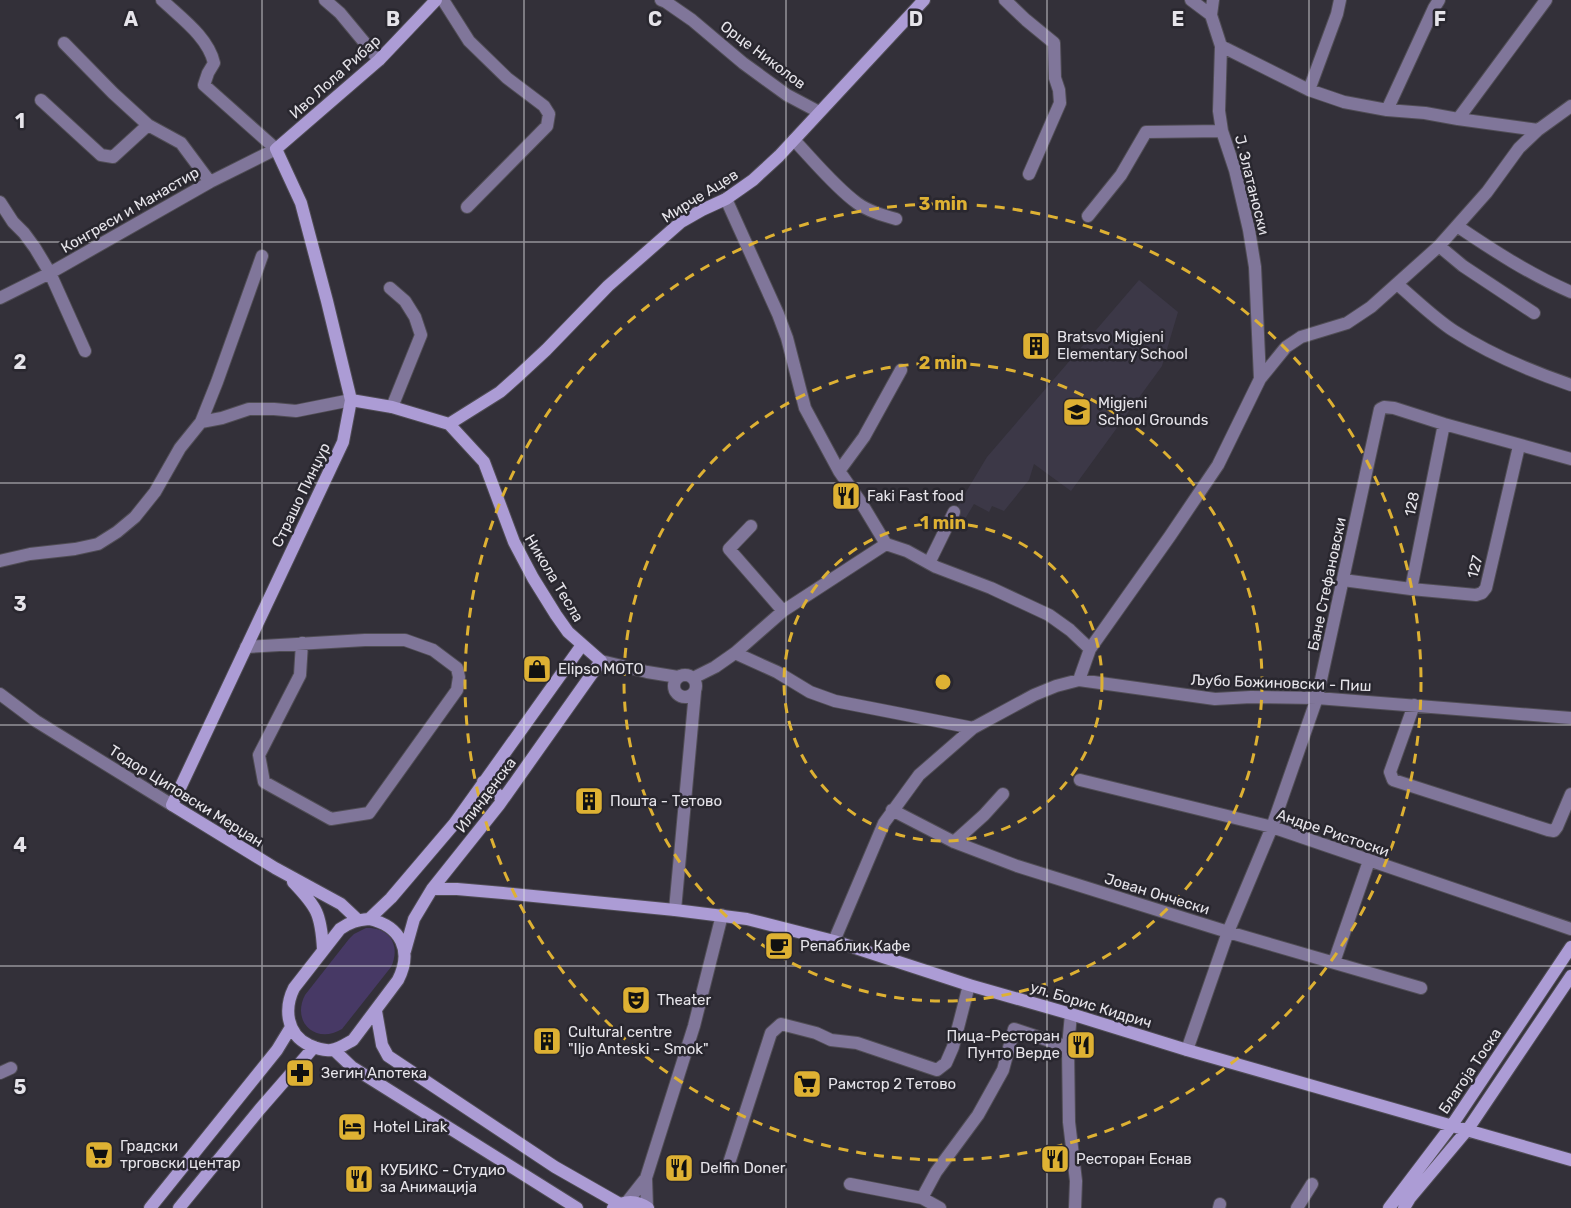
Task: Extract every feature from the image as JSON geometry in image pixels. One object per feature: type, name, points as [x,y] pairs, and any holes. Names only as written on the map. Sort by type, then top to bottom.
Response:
[{"type":"street","points":[[162,0],[190,26],[211,52],[214,63],[204,85],[276,149]]},
{"type":"street","points":[[325,0],[340,13],[379,60]]},
{"type":"street","name":"Иво Лола Рибар","points":[[276,149],[379,60],[436,0]]},
{"type":"street","points":[[443,0],[469,41],[507,78],[544,106],[549,114],[547,126],[467,207]]},
{"type":"street","name":"Орце Николов","points":[[660,0],[692,20],[743,63],[787,95],[819,112]]},
{"type":"street","name":"Мирче Ацев","points":[[449,424],[500,392],[546,350],[608,286],[681,222],[726,199],[753,180],[779,156],[924,0]]},
{"type":"street","points":[[1005,0],[1054,43],[1055,78],[1060,104],[1029,174]]},
{"type":"street","points":[[1191,0],[1210,15],[1213,0]]},
{"type":"street","points":[[1309,90],[1340,0]]},
{"type":"street","points":[[1388,110],[1439,0]]},
{"type":"street","points":[[1458,119],[1546,0]]},
{"type":"street","name":"Ј. Златаноски","points":[[1210,15],[1221,46],[1219,111],[1222,131],[1235,170],[1255,267],[1260,379]]},
{"type":"street","points":[[64,43],[148,125],[181,143],[210,182]]},
{"type":"street","points":[[1221,46],[1309,90],[1344,102],[1538,130]]},
{"type":"street","points":[[41,100],[101,155],[113,157],[148,125]]},
{"type":"street","points":[[1079,680],[1090,649],[1218,465],[1260,379],[1286,347],[1302,337],[1347,323],[1371,307],[1439,246],[1487,192],[1519,148],[1538,130],[1571,106]]},
{"type":"street","points":[[1088,216],[1121,175],[1146,132],[1222,131]]},
{"type":"street","points":[[794,140],[857,203],[876,213],[896,219]]},
{"type":"street","name":"Конгреси и Манастир","points":[[0,298],[50,273],[210,182],[276,149]]},
{"type":"street","name":"Страшо Пинџур","points":[[172,805],[343,442],[351,400],[301,203],[276,149]]},
{"type":"street","points":[[726,199],[778,314],[787,338],[805,408],[839,471],[867,511],[886,544],[991,588],[1048,615],[1070,630],[1090,649]]},
{"type":"street","points":[[0,202],[35,248],[50,273],[85,351]]},
{"type":"street","points":[[1457,226],[1544,281],[1571,292]]},
{"type":"street","points":[[1439,246],[1463,266],[1534,313]]},
{"type":"street","points":[[0,561],[98,544],[135,517],[155,492],[180,448],[201,422],[262,256]]},
{"type":"street","points":[[1397,284],[1453,330],[1492,353],[1528,370],[1571,385]]},
{"type":"street","points":[[390,288],[405,302],[415,317],[421,335],[393,406]]},
{"type":"street","points":[[839,471],[864,437],[901,370]]},
{"type":"street","points":[[201,422],[249,409],[296,411],[351,400]]},
{"type":"street","name":"Никола Тесла","points":[[351,400],[393,406],[449,424],[484,462],[514,542],[533,578],[568,632],[601,661],[678,677]]},
{"type":"street","name":"Бане Стефановски","points":[[1187,1050],[1228,932],[1272,827],[1317,698],[1380,409],[1389,406],[1444,424],[1571,459]]},
{"type":"street","name":"128","points":[[1411,589],[1444,424]]},
{"type":"street","name":"127","points":[[1343,580],[1411,589],[1476,595],[1482,593],[1486,588],[1520,446]]},
{"type":"street","points":[[929,563],[954,512]]},
{"type":"street","points":[[751,526],[729,549],[783,610]]},
{"type":"street","points":[[691,723],[675,693],[673,685],[678,677],[683,675],[693,678],[715,667],[735,653],[783,610],[886,544]]},
{"type":"street","points":[[246,647],[302,643],[365,640],[405,640],[433,650],[458,668],[457,690],[369,813],[331,819],[264,782],[259,755],[300,675],[302,643]]},
{"type":"street","name":"Илинденска","points":[[291,1027],[288,1008],[294,988],[323,949],[340,928],[364,919],[391,898],[433,849],[454,824],[582,645]]},
{"type":"street","points":[[735,653],[777,672],[810,692],[835,701],[974,728]]},
{"type":"street","name":"Илинденска","points":[[334,1050],[352,1040],[398,980],[403,971],[405,951],[414,919],[432,889],[503,799],[601,661]]},
{"type":"street","name":"Никола Тесла","points":[[647,672],[675,693]]},
{"type":"street","points":[[675,910],[696,687],[693,678]]},
{"type":"street","name":"Љубо Божиновски - Пиш","points":[[834,941],[884,823],[919,775],[974,728],[1034,695],[1056,686],[1079,680],[1215,699],[1317,698],[1571,718]]},
{"type":"street","points":[[675,693],[687,698],[695,692]]},
{"type":"street","name":"Тодор Циповски Мерџан","points":[[0,694],[36,721],[283,873],[342,904],[364,919]]},
{"type":"street","points":[[1414,705],[1390,772],[1393,780],[1548,831],[1554,831],[1557,827],[1571,794]]},
{"type":"street","name":"Андре Ристоски","points":[[1080,780],[1272,827],[1571,929]]},
{"type":"street","points":[[483,783],[503,799]]},
{"type":"street","points":[[954,842],[1003,794]]},
{"type":"street","name":"Јован Ончески","points":[[892,810],[954,842],[1017,866],[1228,932],[1421,988]]},
{"type":"street","points":[[1334,962],[1370,861]]},
{"type":"street","points":[[283,873],[316,910],[322,929],[323,949]]},
{"type":"street","name":"ул. Борис Кидрич","points":[[432,889],[502,893],[747,919],[834,941],[969,985],[1187,1050],[1571,1160]]},
{"type":"street","points":[[376,1011],[382,1045],[388,1056],[555,1167],[620,1205],[634,1202],[648,1208],[646,1178],[694,1026],[722,915]]},
{"type":"street","points":[[364,919],[379,921],[388,926],[396,933],[405,951]]},
{"type":"street","name":"Благоја Тоска","points":[[1389,1208],[1452,1125],[1571,947]]},
{"type":"street","points":[[1404,1208],[1468,1129],[1571,975]]},
{"type":"street","points":[[730,1160],[771,1033],[781,1024],[816,1033],[831,1040],[857,1043],[937,1070],[946,1063],[953,1047],[969,985]]},
{"type":"street","points":[[1071,1014],[1068,1047],[1069,1122],[1076,1181],[1074,1208]]},
{"type":"street","points":[[150,1208],[277,1050],[291,1027],[305,1043],[334,1050],[352,1067],[577,1208]]},
{"type":"street","points":[[922,1198],[936,1172],[978,1115],[1003,1070],[1014,1029],[1068,1047]]},
{"type":"street","points":[[179,1208],[314,1047]]},
{"type":"street","points":[[620,1205],[646,1178]]},
{"type":"street","points":[[1297,1208],[1312,1184]]},
{"type":"street","points":[[850,1185],[922,1198],[940,1208]]},
{"type":"shaded area","name":"Migjeni School Grounds","points":[[1139,280],[1178,312],[1162,366],[1071,491],[1034,464],[1029,480],[1004,511],[992,506],[989,512],[974,504],[965,519],[954,512],[987,457]]},
{"type":"shaded area","points":[[366,928],[381,931],[391,939],[395,952],[391,967],[342,1029],[323,1034],[315,1032],[308,1028],[301,1014],[305,995],[349,939]]},
{"type":"place","name":"Bratsvo Migjeni Elementary School","points":[[1036,346]]},
{"type":"place","name":"Migjeni School Grounds","points":[[1077,412]]},
{"type":"place","name":"Faki Fast food","points":[[846,496]]},
{"type":"place","name":"Elipso MOTO","points":[[537,669]]},
{"type":"place","name":"Пошта - Тетово","points":[[589,801]]},
{"type":"place","name":"Репаблик Кафе","points":[[779,946]]},
{"type":"place","name":"Theater","points":[[636,1000]]},
{"type":"place","name":"Cultural centre \"Iljo Anteski - Smok\"","points":[[547,1041]]},
{"type":"place","name":"Пица-Ресторан Пунто Верде","points":[[1081,1045]]},
{"type":"place","name":"Зегин Апотека","points":[[300,1073]]},
{"type":"place","name":"Рамстор 2 Тетово","points":[[807,1084]]},
{"type":"place","name":"Hotel Lirak","points":[[352,1127]]},
{"type":"place","name":"Градски трговски центар","points":[[99,1155]]},
{"type":"place","name":"Ресторан Еснав","points":[[1055,1159]]},
{"type":"place","name":"Delfin Doner","points":[[679,1168]]},
{"type":"place","name":"КУБИКС - Студио за Анимација","points":[[359,1179]]}]
